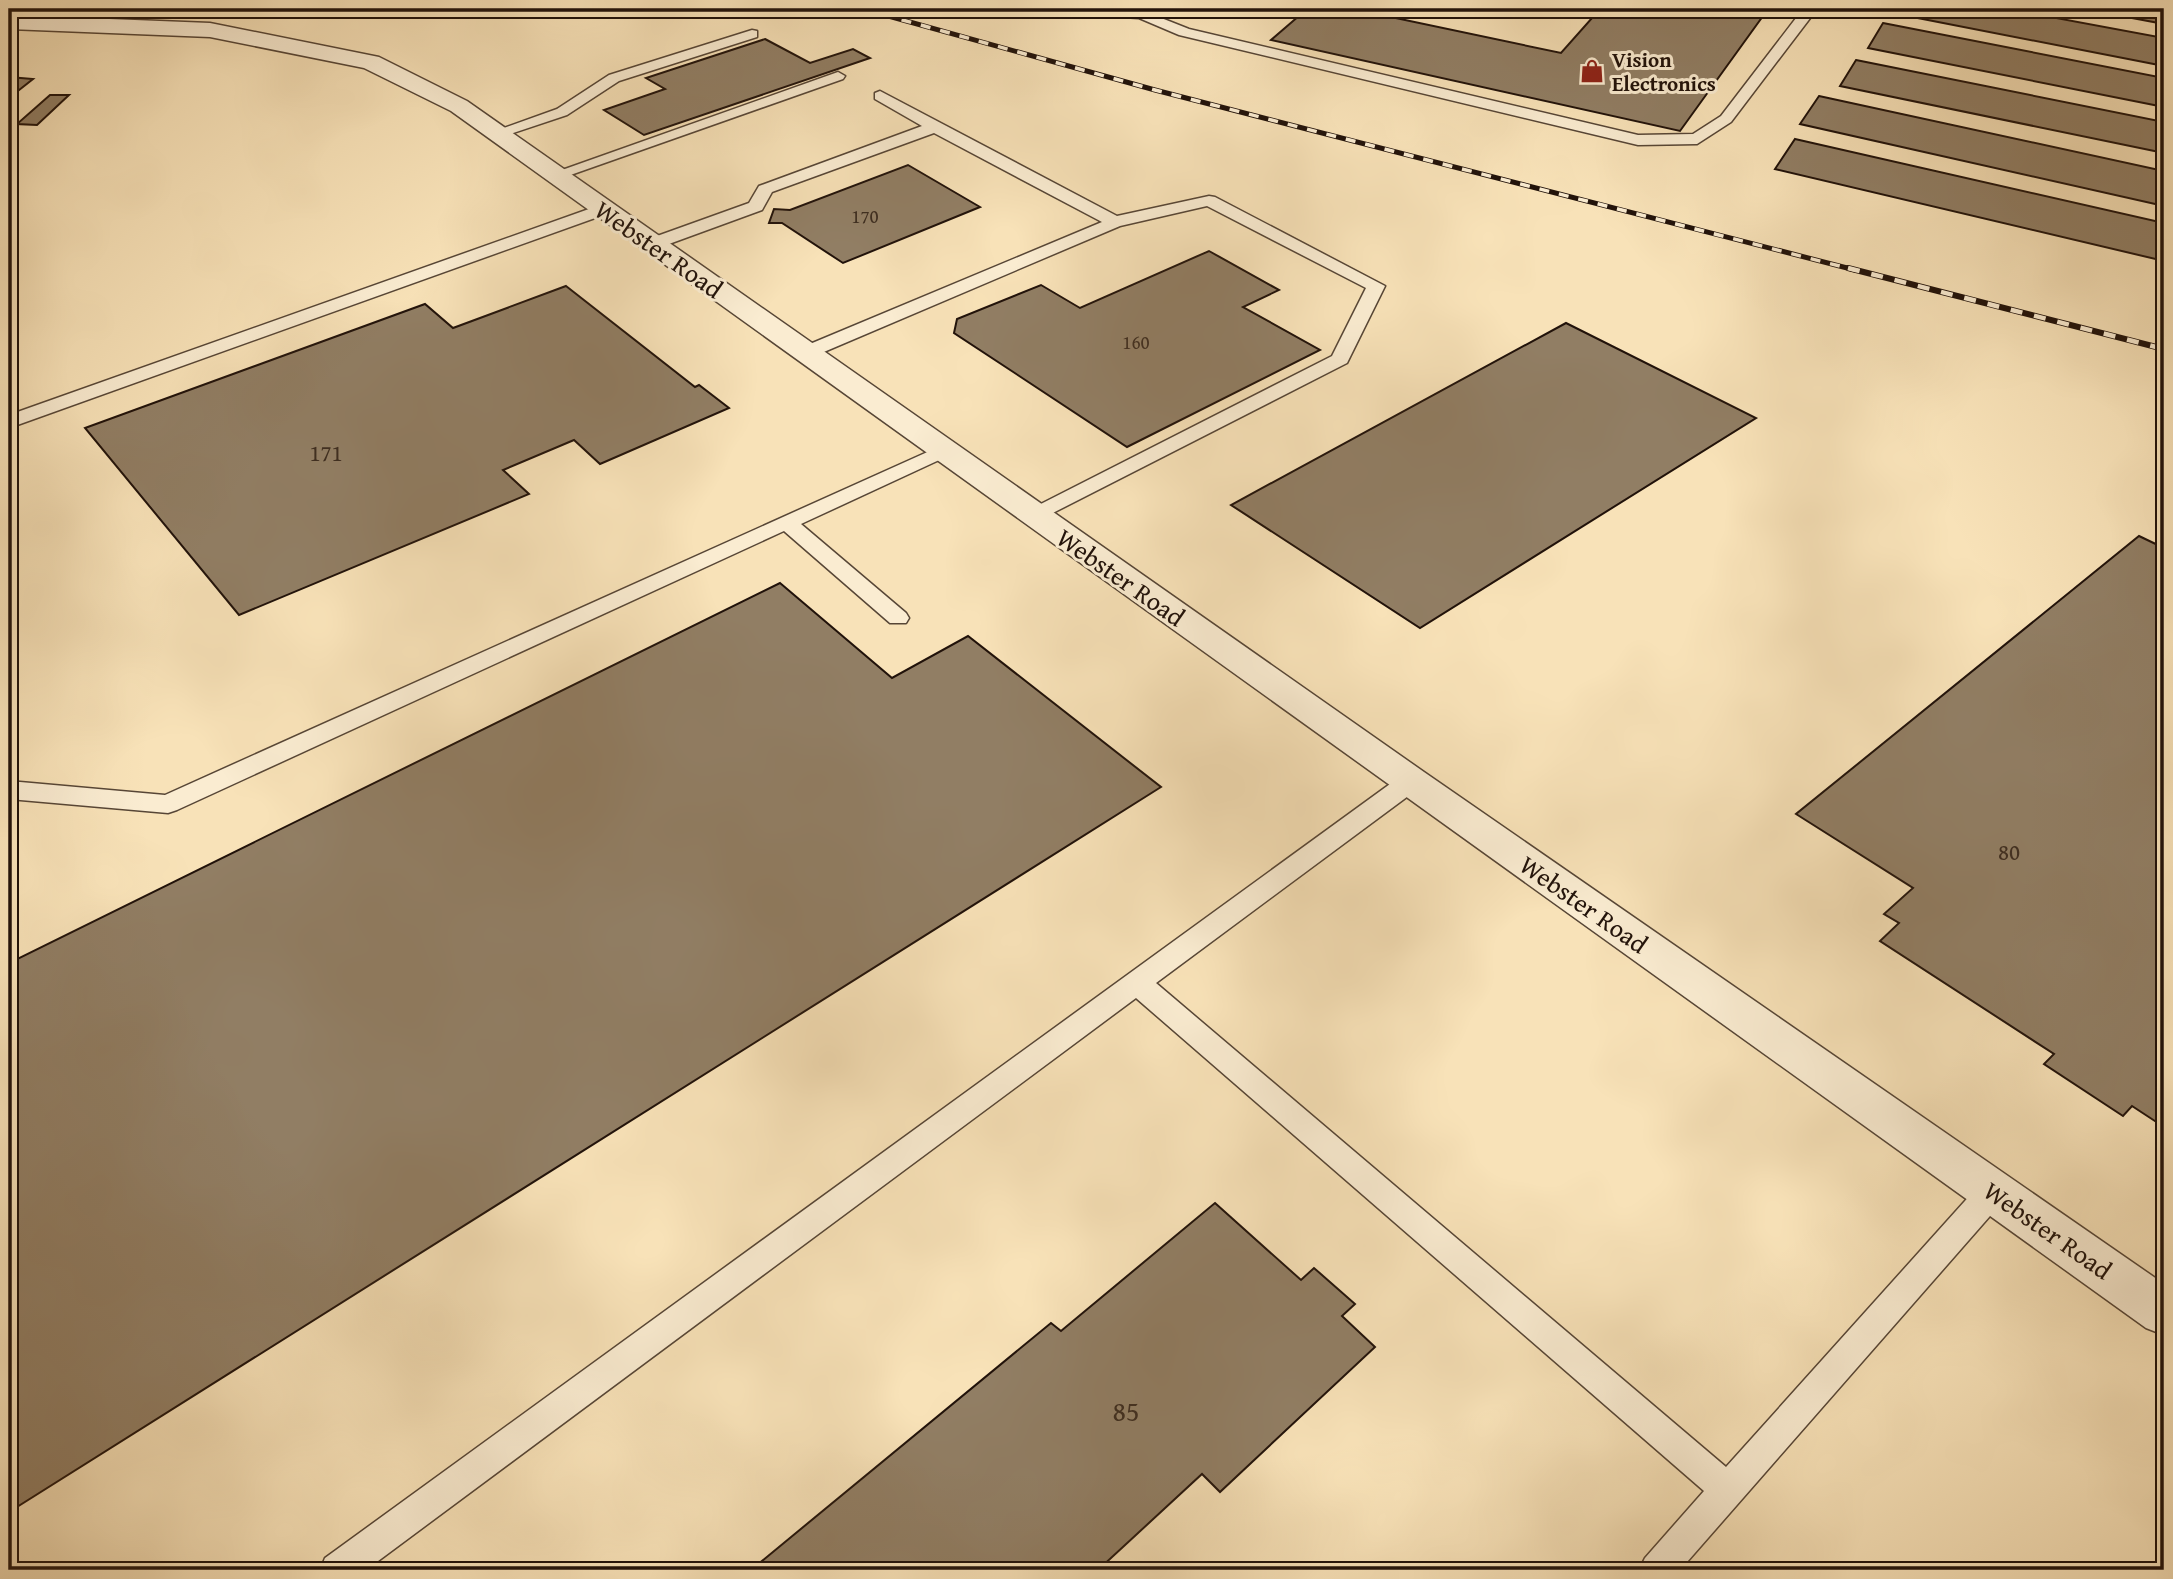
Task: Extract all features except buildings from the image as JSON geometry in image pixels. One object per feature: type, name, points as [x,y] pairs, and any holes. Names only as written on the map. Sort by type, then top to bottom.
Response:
[{"type":"street","name":"Webster Road","points":[[9,22],[210,30],[371,62],[459,106],[1410,782],[2164,1312]]},
{"type":"lane","points":[[1055,9],[1145,12],[1184,32],[1638,140],[1697,139],[1726,119],[1811,9]]},
{"type":"lane","points":[[498,133],[562,112],[614,78],[752,34]]},
{"type":"lane","points":[[556,176],[838,76]]},
{"type":"lane","points":[[880,96],[1115,222]]},
{"type":"lane","points":[[652,244],[756,206],[765,189],[935,127]]},
{"type":"lane","points":[[805,353],[1115,222],[1209,201],[1376,286],[1340,359],[1034,515]]},
{"type":"lane","points":[[9,422],[603,209]]},
{"type":"lane","points":[[9,790],[168,804],[943,451]]},
{"type":"lane","points":[[786,522],[898,618]]},
{"type":"lane","points":[[337,1570],[1410,782]]},
{"type":"lane","points":[[1137,983],[1728,1490]]},
{"type":"lane","points":[[1657,1570],[1993,1191]]},
{"type":"railway","points":[[863,9],[1155,90],[1855,270]]},
{"type":"railway","points":[[1848,268],[2164,349]]},
{"type":"place","name":"Vision Electronics","points":[[1592,71]]}]
